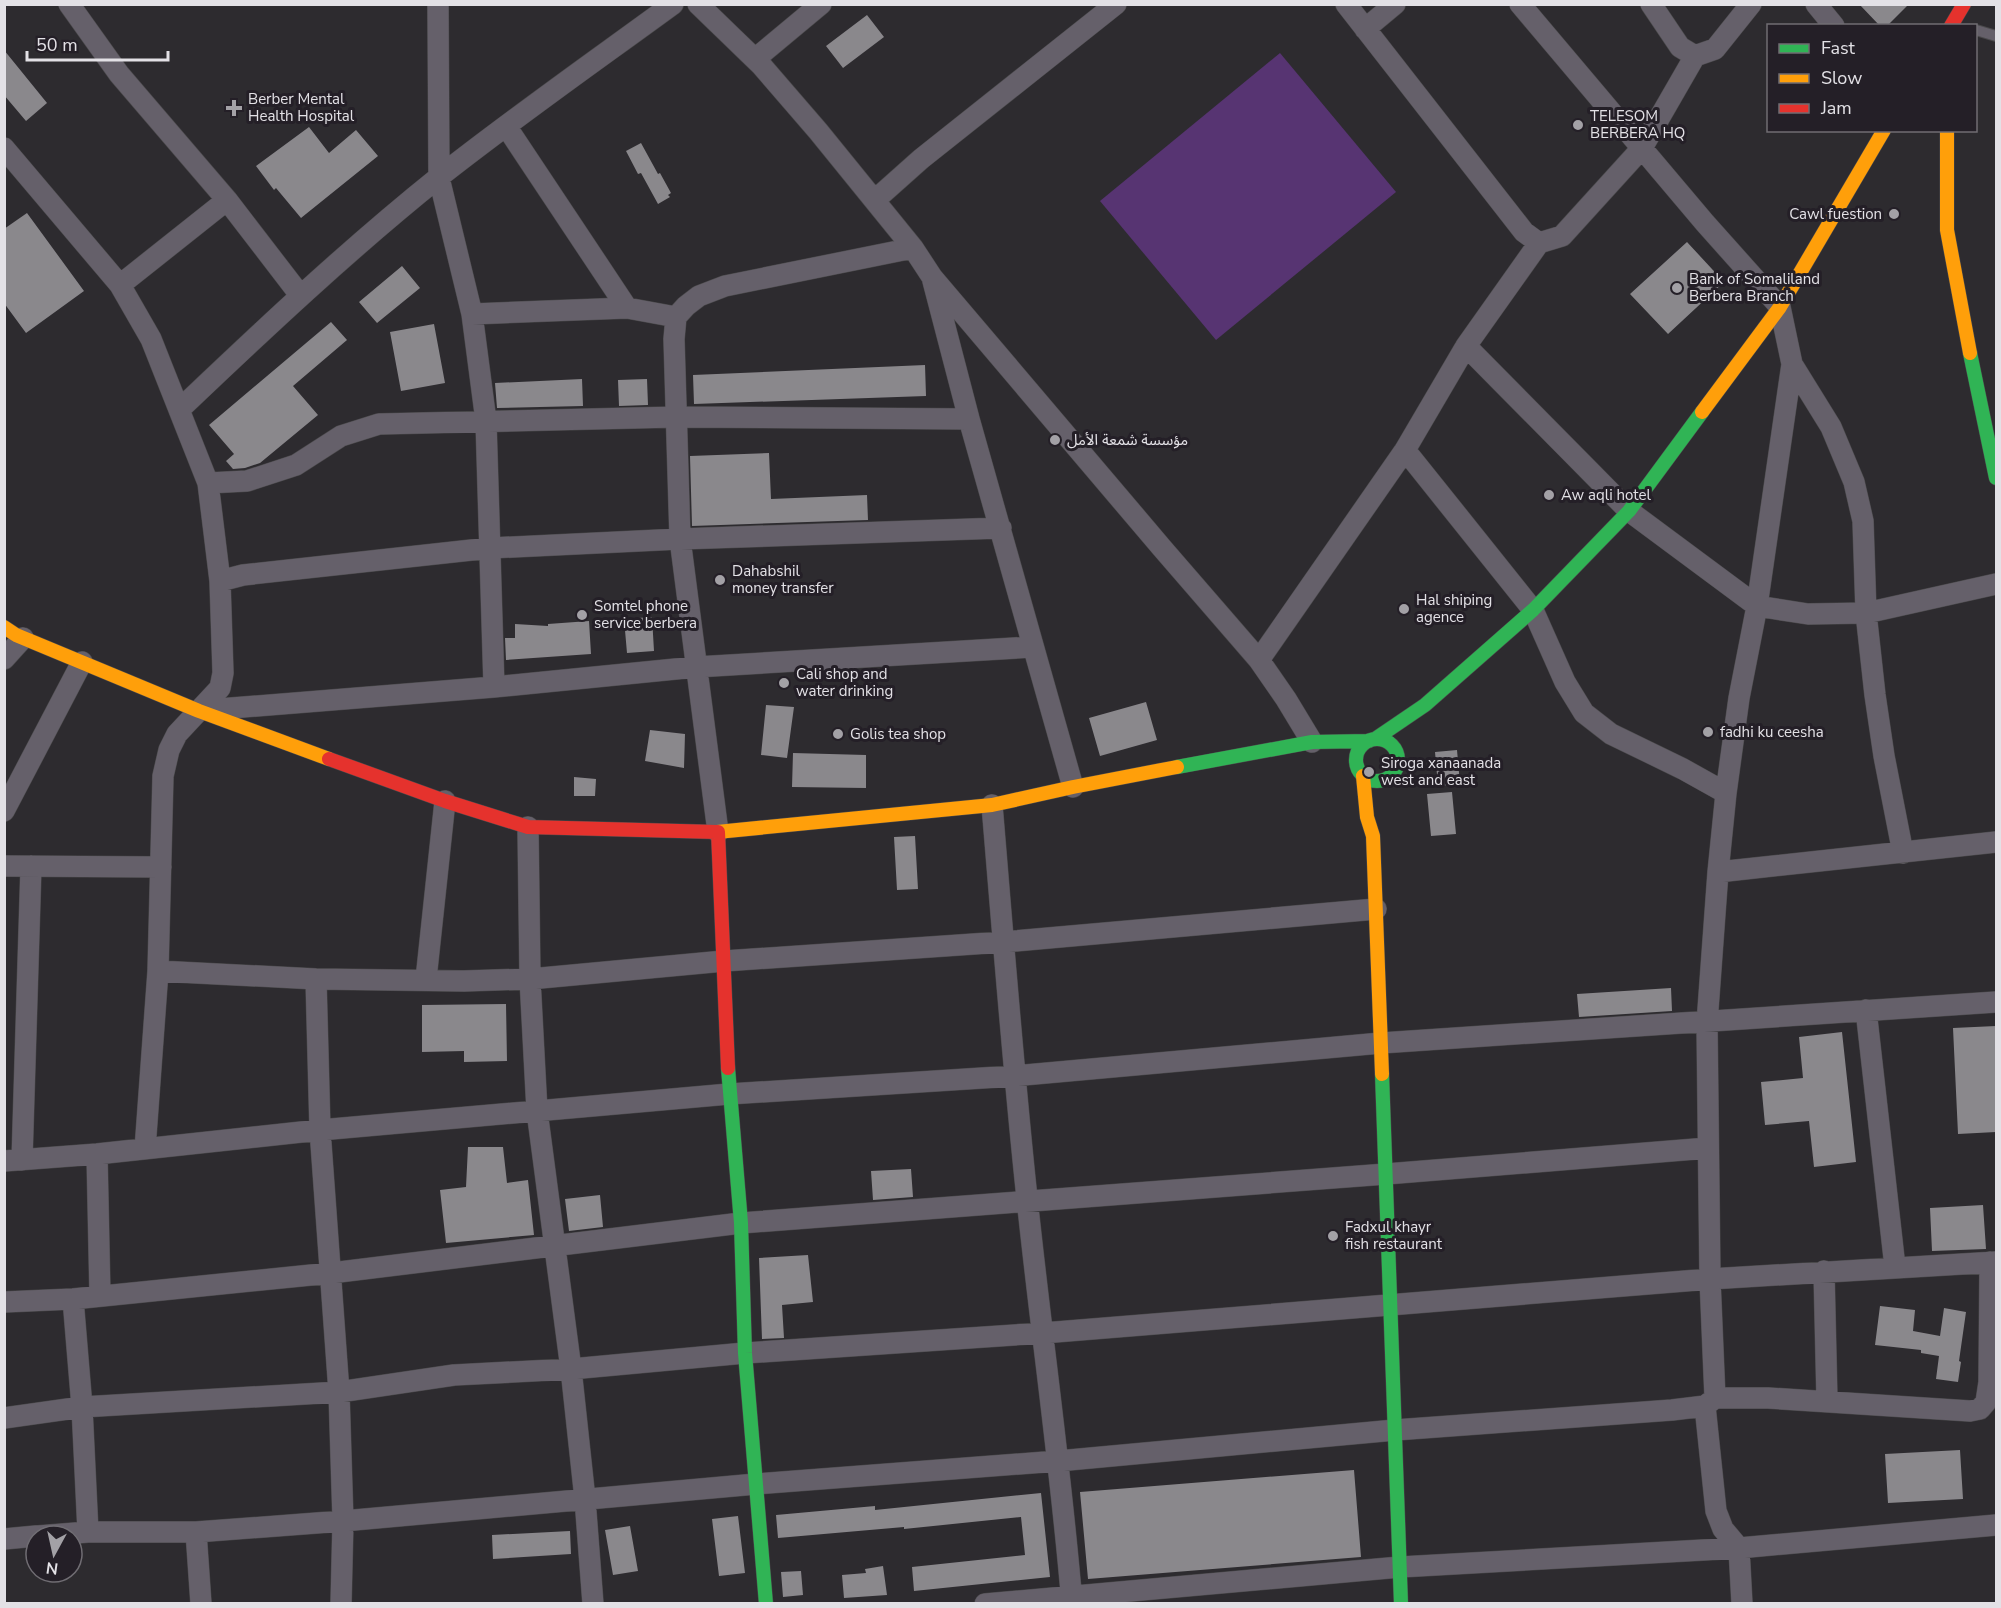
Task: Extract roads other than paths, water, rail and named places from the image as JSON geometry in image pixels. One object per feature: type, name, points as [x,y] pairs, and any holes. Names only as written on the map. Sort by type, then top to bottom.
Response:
[{"type":"street","points":[[69,4],[119,74],[227,200],[300,295]]},
{"type":"street","points":[[438,4],[439,178],[472,314],[486,421],[494,687]]},
{"type":"street","points":[[179,410],[300,295],[439,178],[673,4]]},
{"type":"street","points":[[698,4],[755,59],[818,131],[913,248],[932,277],[1259,660],[1312,742],[1374,781],[1385,779],[1396,769],[1408,736],[1425,705]]},
{"type":"street","points":[[755,59],[821,4]]},
{"type":"street","points":[[875,200],[921,159],[1116,4]]},
{"type":"street","points":[[1346,4],[1524,232],[1539,243]]},
{"type":"street","points":[[1365,29],[1395,4]]},
{"type":"street","points":[[1520,4],[1705,223],[1780,307],[1792,364],[1831,428],[1854,482],[1863,521],[1866,613],[1875,695],[1903,853]]},
{"type":"street","points":[[1651,4],[1680,47],[1695,56]]},
{"type":"street","points":[[1259,660],[1405,450],[1466,346],[1539,243],[1562,236],[1642,148],[1695,56],[1715,49],[1751,4]]},
{"type":"street","points":[[1816,4],[1832,24]]},
{"type":"street","points":[[1954,24],[1964,4]]},
{"type":"street","points":[[506,126],[627,308]]},
{"type":"street","points":[[1401,1604],[1373,837],[1356,757],[1363,745],[1425,705],[1533,610],[1629,512],[1780,307],[1883,132]]},
{"type":"street","points":[[1947,132],[1947,230],[1996,478]]},
{"type":"street","points":[[4,148],[120,285],[151,339],[208,483],[220,581],[223,673],[220,688],[177,734],[169,750],[163,776],[158,971],[144,1149]]},
{"type":"street","points":[[120,285],[227,200]]},
{"type":"street","points":[[766,1604],[745,1353],[741,1223],[729,1094],[718,832],[680,539],[674,339],[676,317],[699,296],[725,286],[913,248]]},
{"type":"street","points":[[932,277],[969,419],[1073,787]]},
{"type":"street","points":[[472,314],[627,308],[676,317]]},
{"type":"street","points":[[1466,346],[1629,512],[1757,606],[1808,614],[1866,613],[1996,584]]},
{"type":"street","points":[[1742,1604],[1739,1548],[1723,1529],[1716,1511],[1710,1402],[1707,1023],[1726,793],[1739,698],[1757,606],[1792,364]]},
{"type":"street","points":[[208,483],[246,481],[296,465],[340,436],[379,424],[676,417],[969,419]]},
{"type":"street","points":[[1405,450],[1533,610],[1565,682],[1584,713],[1611,734],[1655,754],[1726,793]]},
{"type":"street","points":[[220,581],[243,575],[490,548],[1001,528]]},
{"type":"street","points":[[4,627],[23,638],[199,711],[445,801],[528,827],[718,832],[992,805],[1073,787],[1312,742],[1382,740],[1394,747],[1398,760]]},
{"type":"street","points":[[4,659],[23,638]]},
{"type":"street","points":[[199,711],[494,687],[696,667],[1033,647]]},
{"type":"street","points":[[4,812],[82,662]]},
{"type":"street","points":[[1385,797],[1390,776]]},
{"type":"street","points":[[426,979],[445,801]]},
{"type":"street","points":[[992,805],[1014,1076],[1072,1600]]},
{"type":"street","points":[[1373,837],[1380,814]]},
{"type":"street","points":[[528,827],[530,979],[537,1111],[571,1369],[585,1499],[593,1604]]},
{"type":"street","points":[[1718,872],[1996,842]]},
{"type":"street","points":[[31,866],[13,1161],[320,1130],[729,1094],[1014,1076],[1381,1043],[1996,1002]]},
{"type":"street","points":[[4,867],[161,867]]},
{"type":"street","points":[[158,971],[316,979],[464,981],[530,979],[724,961],[1003,942],[1376,909]]},
{"type":"street","points":[[316,979],[320,1130],[339,1392],[341,1604]]},
{"type":"street","points":[[1866,1010],[1895,1267]]},
{"type":"street","points":[[4,1302],[73,1299],[331,1272],[741,1223],[1708,1148]]},
{"type":"street","points":[[97,1154],[100,1296]]},
{"type":"street","points":[[4,1418],[82,1407],[339,1392],[454,1375],[571,1369],[745,1353],[1043,1333],[1710,1279],[1993,1262],[1993,1373],[1986,1402],[1980,1409],[1970,1411],[1768,1398],[1710,1402],[1660,1411],[1395,1430],[1058,1461],[756,1484],[342,1521],[196,1532],[84,1532]]},
{"type":"street","points":[[1824,1271],[1827,1401]]},
{"type":"street","points":[[73,1299],[82,1407],[88,1532]]},
{"type":"street","points":[[986,1604],[1072,1600],[1400,1567],[1739,1548],[1996,1525]]},
{"type":"street","points":[[196,1532],[201,1604]]},
{"type":"street","points":[[4,1539],[24,1537]]},
{"type":"lane","points":[[1977,30],[1996,36]]},
{"type":"place","name":"Berber Mental Health Hospital","points":[[234,108]]},
{"type":"place","name":"TELESOM BERBERA HQ","points":[[1578,125]]},
{"type":"place","name":"Cawl fuestion","points":[[1894,214]]},
{"type":"place","name":"Bank of Somaliland Berbera Branch","points":[[1677,288]]},
{"type":"place","name":"مؤسسة شمعة الأمل","points":[[1055,440]]},
{"type":"place","name":"Aw aqli hotel","points":[[1549,495]]},
{"type":"place","name":"Dahabshil money transfer","points":[[720,580]]},
{"type":"place","name":"Hal shiping agence","points":[[1404,609]]},
{"type":"place","name":"Somtel phone service berbera","points":[[582,615]]},
{"type":"place","name":"Cali shop and water drinking","points":[[784,683]]},
{"type":"place","name":"fadhi ku ceesha","points":[[1708,732]]},
{"type":"place","name":"Golis tea shop","points":[[838,734]]},
{"type":"place","name":"Siroga xanaanada west and east","points":[[1369,772]]},
{"type":"place","name":"Fadxul khayr fish restaurant","points":[[1333,1236]]}]
